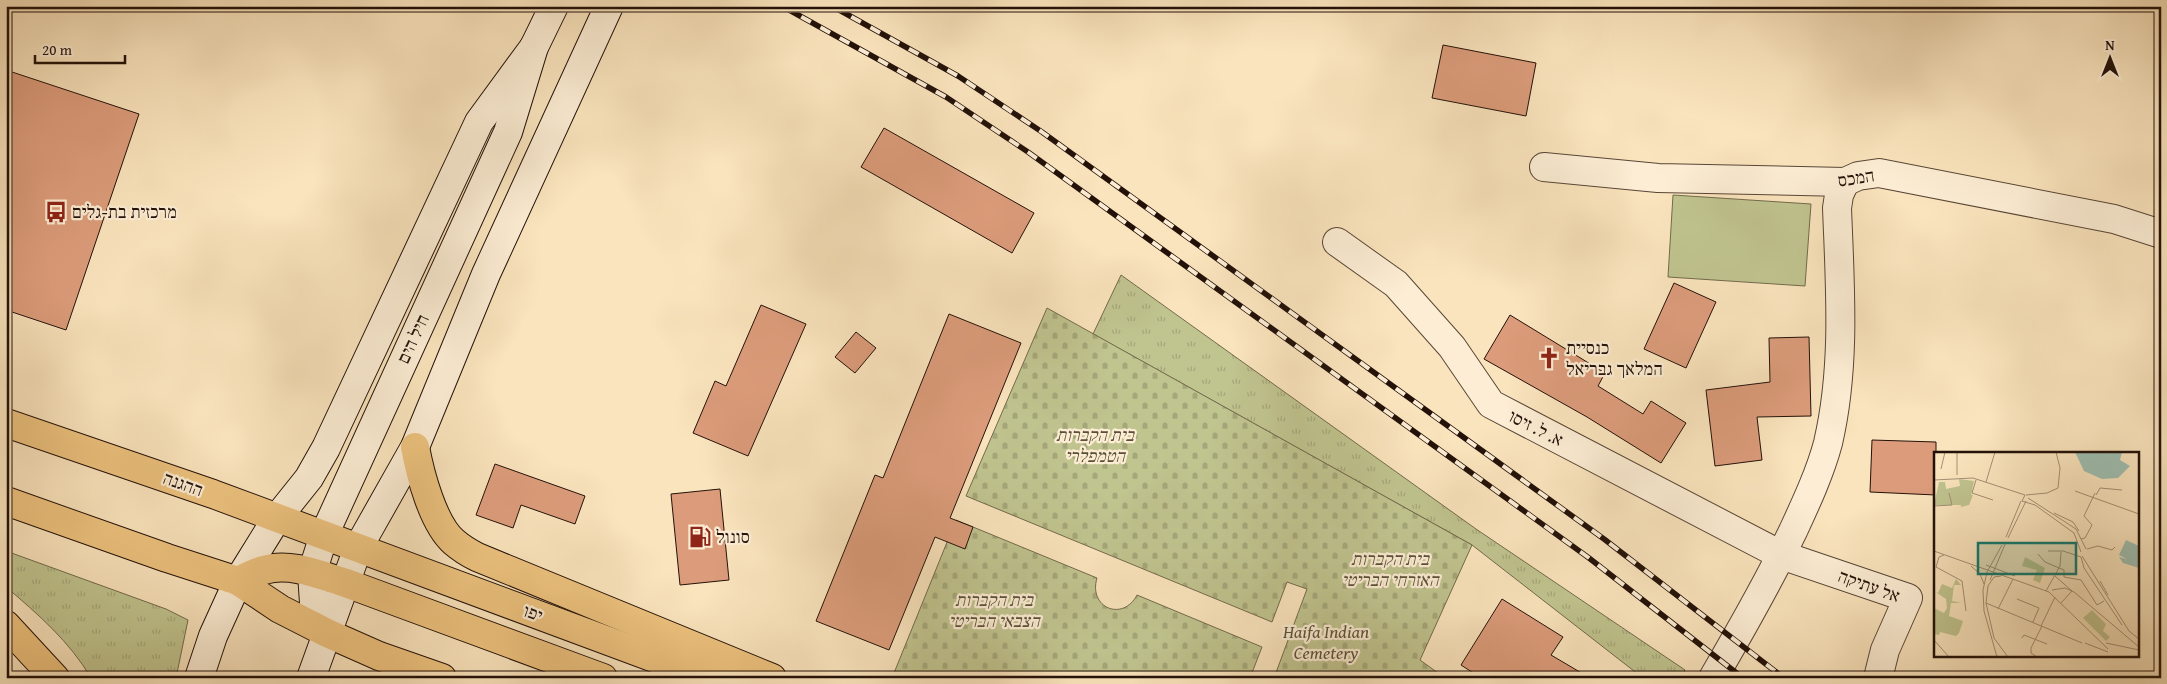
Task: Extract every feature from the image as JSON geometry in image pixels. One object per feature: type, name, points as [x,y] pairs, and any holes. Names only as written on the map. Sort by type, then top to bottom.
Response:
[{"type":"highway","name":"ההגנה","points":[[6,423],[91,451],[358,548]]},
{"type":"highway","points":[[415,447],[426,491],[443,527],[453,541],[477,558],[772,678]]},
{"type":"highway","points":[[6,501],[238,581],[280,609],[327,633],[379,656],[442,678]]},
{"type":"highway","name":"יפו","points":[[358,548],[708,678]]},
{"type":"highway","points":[[238,581],[264,570],[282,566],[312,572],[603,678]]},
{"type":"highway","points":[[6,625],[55,678]]},
{"type":"street","name":"חיל הים","points":[[327,633],[314,603],[312,572],[324,535],[508,132],[534,47],[554,6]]},
{"type":"street","points":[[311,678],[358,548],[415,447],[486,274],[609,6]]},
{"type":"street","name":"חיל הים","points":[[199,678],[213,636],[238,581],[277,518],[309,478],[326,448],[479,122],[534,47]]},
{"type":"street","name":"המכס","points":[[1544,167],[1658,178],[1845,182],[1858,176],[1879,173],[2114,219],[2161,234]]},
{"type":"street","points":[[1713,678],[1781,555],[1810,496],[1828,443],[1836,391],[1841,330],[1837,208],[1839,195],[1845,182]]},
{"type":"street","name":"א. ל. זיסו","points":[[1337,242],[1396,284],[1452,347],[1491,404],[1781,555]]},
{"type":"street","name":"אל עתיקה","points":[[1781,555],[1908,598],[1885,650],[1878,678]]},
{"type":"green space","points":[[1673,195],[1811,204],[1805,286],[1668,277]]},
{"type":"green space","points":[[1121,275],[1476,529],[1685,670],[1681,678],[1643,678],[1472,545],[1093,334]]},
{"type":"green space","name":"בית הקברות הטמפלרי","points":[[1047,308],[1472,545],[1420,660],[1445,678],[1274,678],[1307,589],[1287,582],[1272,622],[966,496]]},
{"type":"green space","name":"בית הקברות הצבאי הבריטי","points":[[956,520],[1097,578],[1097,597],[1108,608],[1124,608],[1137,595],[1262,647],[1250,678],[892,678]]},
{"type":"green space","points":[[6,551],[166,609],[188,620],[176,678],[91,678],[63,641],[41,618],[6,587]]},
{"type":"building","points":[[1443,45],[1536,63],[1526,116],[1432,98]]},
{"type":"building","name":"מרכזית בת-גלים","points":[[6,70],[139,114],[66,330],[6,310]]},
{"type":"building","points":[[884,128],[1034,213],[1012,253],[861,167]]},
{"type":"building","points":[[1674,283],[1716,302],[1686,368],[1644,349]]},
{"type":"building","points":[[761,305],[806,324],[748,456],[693,433],[715,381],[726,386]]},
{"type":"building","points":[[949,314],[1021,343],[950,518],[973,527],[965,549],[935,537],[889,650],[816,621],[875,475],[883,478]]},
{"type":"building","name":"כנסיית המלאך גבריאל","points":[[1510,315],[1605,373],[1598,386],[1643,414],[1651,401],[1686,423],[1661,463],[1587,417],[1484,359]]},
{"type":"building","points":[[856,332],[876,348],[855,373],[835,357]]},
{"type":"building","points":[[1809,337],[1811,416],[1757,417],[1762,460],[1715,466],[1706,390],[1770,382],[1769,338]]},
{"type":"building","points":[[1872,440],[1936,442],[1936,452],[1934,452],[1934,495],[1870,492]]},
{"type":"building","points":[[495,464],[585,496],[575,524],[521,505],[513,528],[476,515]]},
{"type":"building","name":"סונול","points":[[720,489],[729,580],[680,585],[671,494]]},
{"type":"building","points":[[1502,599],[1563,637],[1551,655],[1590,678],[1481,678],[1461,665]]},
{"type":"railway","points":[[782,6],[946,97],[1028,152],[1589,558],[1743,678]]},
{"type":"railway","points":[[832,6],[958,76],[1042,132],[1604,539],[1784,678]]},
{"type":"place","name":"מרכזית בת-גלים","points":[[56,212]]},
{"type":"place","name":"כנסיית המלאך גבריאל","points":[[1549,358]]},
{"type":"place","name":"סונול","points":[[700,537]]},
{"type":"park label","name":"בית הקברות האזרחי הבריטי","points":[[1390,569]]},
{"type":"park label","name":"Haifa Indian Cemetery","points":[[1326,642]]}]
